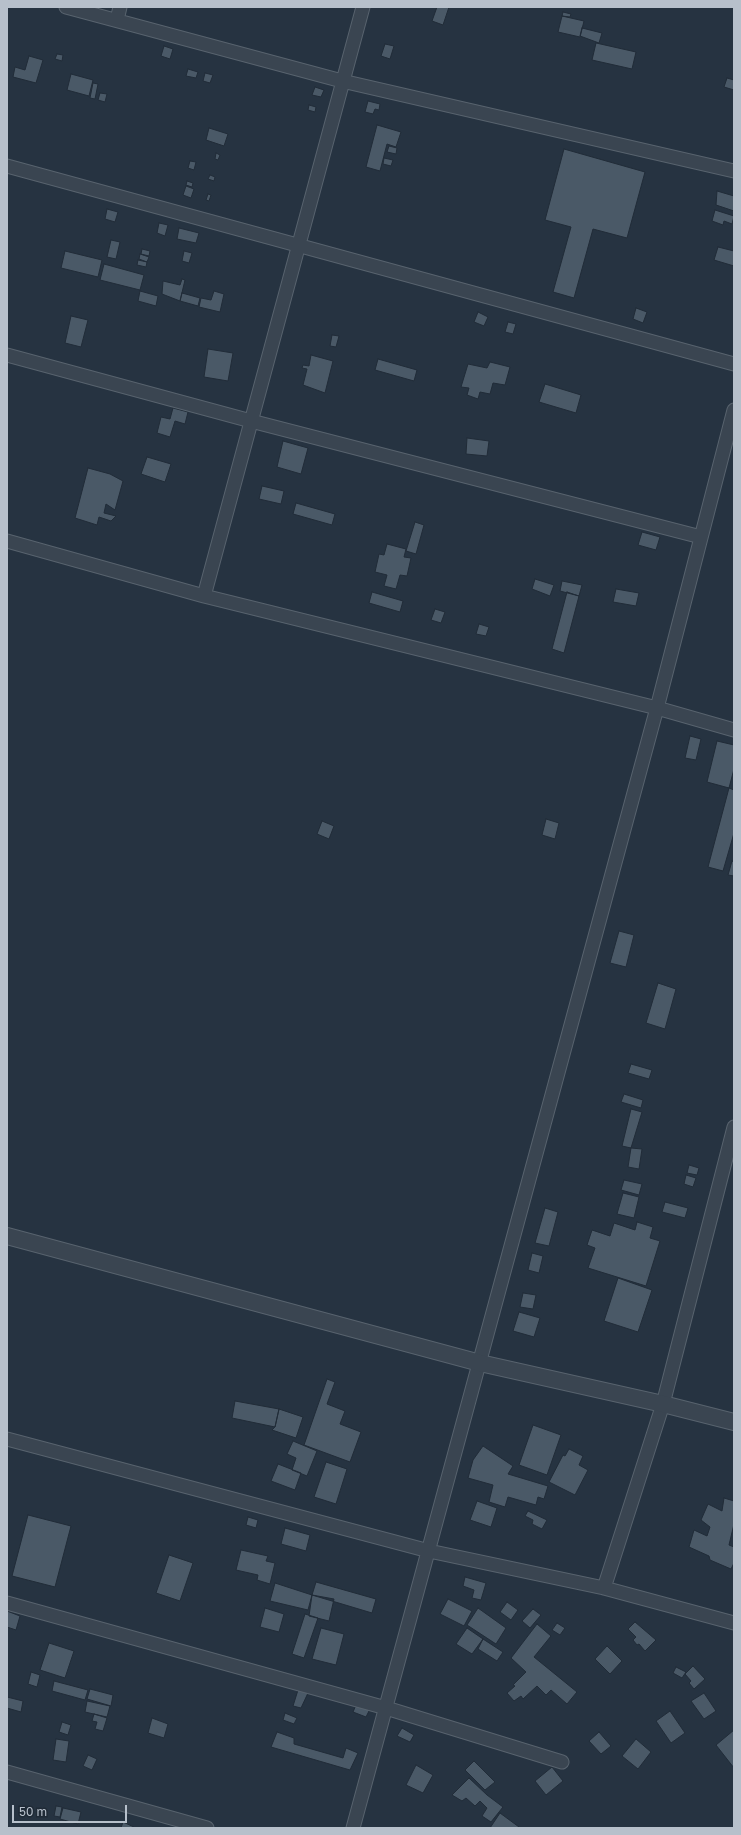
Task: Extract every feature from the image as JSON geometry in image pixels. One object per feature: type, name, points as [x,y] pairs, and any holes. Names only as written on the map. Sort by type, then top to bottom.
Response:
[{"type":"street","points":[[66,7],[342,81],[734,171]]},
{"type":"street","points":[[117,20],[120,7]]},
{"type":"street","points":[[204,596],[362,7]]},
{"type":"street","points":[[7,166],[298,244],[734,364]]},
{"type":"street","points":[[7,355],[251,421],[701,537]]},
{"type":"street","points":[[353,1828],[657,708],[734,410]]},
{"type":"street","points":[[7,541],[204,596],[657,708],[734,730]]},
{"type":"street","points":[[604,1588],[662,1404],[734,1127]]},
{"type":"street","points":[[7,1236],[480,1363],[662,1404],[734,1422]]},
{"type":"street","points":[[7,1439],[429,1550],[604,1588],[734,1623]]},
{"type":"street","points":[[7,1603],[386,1708],[562,1762]]},
{"type":"street","points":[[7,1772],[207,1828]]},
{"type":"building","points":[[437,7],[449,7],[443,25],[432,21]]},
{"type":"building","points":[[563,12],[571,14],[570,17],[562,16]]},
{"type":"building","points":[[562,16],[584,21],[580,37],[558,32]]},
{"type":"building","points":[[582,28],[602,33],[599,43],[580,36]]},
{"type":"building","points":[[596,43],[636,52],[632,69],[592,60]]},
{"type":"building","points":[[385,44],[394,46],[390,59],[381,56]]},
{"type":"building","points":[[164,46],[173,49],[170,59],[161,56]]},
{"type":"building","points":[[57,54],[63,55],[62,61],[55,59]]},
{"type":"building","points":[[29,56],[43,60],[36,83],[13,77],[15,67],[25,70]]},
{"type":"building","points":[[188,69],[198,72],[196,78],[186,76]]},
{"type":"building","points":[[205,73],[213,75],[210,83],[203,81]]},
{"type":"building","points":[[71,74],[93,80],[89,96],[67,90]]},
{"type":"building","points":[[727,78],[734,80],[734,90],[724,87]]},
{"type":"building","points":[[93,83],[98,84],[95,99],[90,98]]},
{"type":"building","points":[[315,87],[324,90],[321,97],[312,95]]},
{"type":"building","points":[[100,93],[107,94],[105,102],[98,100]]},
{"type":"building","points":[[368,101],[380,104],[379,110],[375,109],[373,114],[365,112]]},
{"type":"building","points":[[309,105],[316,107],[315,112],[308,110]]},
{"type":"building","points":[[377,125],[401,132],[396,147],[387,144],[380,171],[366,167]]},
{"type":"building","points":[[209,128],[228,134],[224,146],[206,140]]},
{"type":"building","points":[[389,146],[397,148],[396,154],[387,152]]},
{"type":"building","points":[[564,149],[645,172],[627,238],[593,229],[574,298],[553,292],[571,227],[545,220]]},
{"type":"building","points":[[216,153],[220,155],[218,160],[215,159]]},
{"type":"building","points":[[384,158],[393,160],[391,166],[383,164]]},
{"type":"building","points":[[190,161],[196,162],[194,170],[188,168]]},
{"type":"building","points":[[210,175],[215,177],[214,181],[208,179]]},
{"type":"building","points":[[187,181],[193,183],[192,187],[186,185]]},
{"type":"building","points":[[186,186],[194,189],[191,198],[183,195]]},
{"type":"building","points":[[717,191],[734,196],[734,211],[716,205]]},
{"type":"building","points":[[208,194],[211,195],[209,201],[206,200]]},
{"type":"building","points":[[107,209],[118,212],[115,222],[105,219]]},
{"type":"building","points":[[715,210],[734,216],[732,224],[724,221],[723,225],[712,221]]},
{"type":"building","points":[[159,223],[168,225],[165,236],[157,233]]},
{"type":"building","points":[[179,228],[199,233],[196,243],[177,239]]},
{"type":"building","points":[[111,240],[120,242],[116,259],[107,257]]},
{"type":"building","points":[[718,247],[734,251],[734,266],[714,260]]},
{"type":"building","points":[[142,249],[150,251],[149,256],[141,254]]},
{"type":"building","points":[[65,251],[102,260],[98,277],[61,268]]},
{"type":"building","points":[[184,251],[192,253],[189,263],[182,261]]},
{"type":"building","points":[[140,254],[149,257],[147,262],[139,259]]},
{"type":"building","points":[[138,260],[147,262],[146,267],[137,265]]},
{"type":"building","points":[[104,264],[144,275],[140,290],[100,280]]},
{"type":"building","points":[[182,279],[185,280],[180,301],[162,294],[163,281],[180,285]]},
{"type":"building","points":[[140,291],[158,296],[156,306],[138,301]]},
{"type":"building","points":[[214,291],[224,294],[220,312],[199,307],[201,298],[211,300]]},
{"type":"building","points":[[182,293],[200,298],[198,306],[180,301]]},
{"type":"building","points":[[636,308],[647,312],[643,323],[633,319]]},
{"type":"building","points":[[478,312],[488,317],[484,326],[474,322]]},
{"type":"building","points":[[71,316],[88,320],[81,347],[65,343]]},
{"type":"building","points":[[508,322],[516,324],[513,334],[505,332]]},
{"type":"building","points":[[332,335],[339,336],[336,347],[330,346]]},
{"type":"building","points":[[208,349],[233,353],[228,381],[204,377]]},
{"type":"building","points":[[311,355],[333,361],[325,393],[303,385],[307,369],[302,368],[303,365],[309,366]]},
{"type":"building","points":[[378,359],[417,370],[414,381],[375,370]]},
{"type":"building","points":[[490,362],[510,367],[505,385],[493,383],[490,394],[480,392],[478,399],[467,395],[469,388],[461,387],[468,364],[487,368]]},
{"type":"building","points":[[545,384],[581,395],[576,413],[539,402]]},
{"type":"building","points":[[173,408],[188,412],[185,424],[175,421],[170,437],[157,433],[161,417],[170,419]]},
{"type":"building","points":[[467,438],[489,441],[487,456],[466,454]]},
{"type":"building","points":[[283,441],[308,448],[301,474],[277,467]]},
{"type":"building","points":[[147,457],[171,464],[165,482],[141,474]]},
{"type":"building","points":[[88,468],[110,474],[123,481],[115,510],[106,504],[104,513],[116,516],[111,521],[99,517],[97,525],[75,518]]},
{"type":"building","points":[[262,486],[284,491],[281,504],[259,499]]},
{"type":"building","points":[[296,503],[335,514],[332,525],[293,514]]},
{"type":"building","points":[[415,522],[424,525],[416,554],[406,551]]},
{"type":"building","points":[[642,532],[660,537],[656,550],[638,545]]},
{"type":"building","points":[[387,544],[406,549],[404,557],[411,558],[407,576],[400,575],[396,589],[384,586],[387,575],[375,572],[379,554],[384,555]]},
{"type":"building","points":[[535,579],[554,585],[550,596],[532,589]]},
{"type":"building","points":[[562,581],[582,585],[579,596],[560,591]]},
{"type":"building","points":[[616,589],[639,593],[636,606],[613,602]]},
{"type":"building","points":[[372,592],[403,601],[400,612],[369,603]]},
{"type":"building","points":[[567,592],[579,596],[564,653],[552,649]]},
{"type":"building","points":[[435,609],[445,612],[441,623],[431,620]]},
{"type":"building","points":[[479,624],[489,627],[486,636],[476,634]]},
{"type":"building","points":[[690,736],[701,739],[696,760],[685,758]]},
{"type":"building","points":[[717,741],[734,745],[734,769],[729,788],[707,782]]},
{"type":"building","points":[[729,788],[734,790],[734,833],[723,871],[708,867]]},
{"type":"building","points":[[546,819],[559,823],[555,839],[542,835]]},
{"type":"building","points":[[322,821],[334,826],[329,839],[317,834]]},
{"type":"building","points":[[732,861],[734,862],[734,876],[728,875]]},
{"type":"building","points":[[619,931],[634,935],[626,967],[610,963]]},
{"type":"building","points":[[658,983],[676,989],[665,1029],[646,1023]]},
{"type":"building","points":[[631,1064],[652,1070],[649,1079],[628,1073]]},
{"type":"building","points":[[624,1094],[643,1100],[641,1108],[621,1102]]},
{"type":"building","points":[[631,1109],[642,1112],[631,1148],[622,1146]]},
{"type":"building","points":[[631,1148],[642,1149],[639,1169],[628,1167]]},
{"type":"building","points":[[689,1165],[699,1168],[697,1175],[687,1173]]},
{"type":"building","points":[[686,1175],[696,1178],[693,1187],[684,1184]]},
{"type":"building","points":[[624,1180],[642,1184],[639,1195],[621,1190]]},
{"type":"building","points":[[623,1193],[639,1197],[634,1218],[617,1214]]},
{"type":"building","points":[[665,1202],[688,1208],[685,1218],[662,1212]]},
{"type":"building","points":[[545,1208],[558,1212],[549,1246],[535,1243]]},
{"type":"building","points":[[637,1222],[653,1227],[650,1238],[660,1241],[646,1286],[588,1268],[595,1248],[587,1245],[592,1230],[610,1236],[614,1223],[635,1230]]},
{"type":"building","points":[[532,1253],[543,1256],[539,1273],[528,1270]]},
{"type":"building","points":[[618,1278],[652,1290],[638,1332],[604,1321]]},
{"type":"building","points":[[523,1293],[536,1295],[533,1309],[520,1307]]},
{"type":"building","points":[[519,1312],[540,1318],[534,1337],[513,1331]]},
{"type":"building","points":[[327,1379],[335,1382],[327,1404],[345,1411],[340,1424],[361,1432],[350,1462],[304,1445]]},
{"type":"building","points":[[235,1401],[279,1409],[275,1427],[232,1418]]},
{"type":"building","points":[[279,1409],[303,1417],[296,1438],[272,1430],[275,1427]]},
{"type":"building","points":[[533,1425],[561,1435],[547,1475],[519,1465]]},
{"type":"building","points":[[293,1441],[317,1451],[307,1476],[292,1470],[296,1458],[287,1454]]},
{"type":"building","points":[[483,1446],[513,1466],[508,1474],[548,1486],[544,1499],[538,1497],[536,1505],[508,1497],[505,1507],[489,1502],[493,1485],[468,1478],[473,1460]]},
{"type":"building","points":[[569,1449],[583,1456],[579,1465],[588,1470],[575,1495],[549,1482],[563,1455],[565,1456]]},
{"type":"building","points":[[326,1462],[347,1469],[336,1504],[314,1497]]},
{"type":"building","points":[[278,1464],[301,1473],[295,1490],[271,1481]]},
{"type":"building","points":[[724,1498],[734,1501],[734,1524],[729,1545],[734,1547],[734,1563],[731,1569],[710,1560],[709,1556],[689,1547],[694,1530],[707,1536],[710,1527],[701,1520],[708,1504],[722,1511]]},
{"type":"building","points":[[477,1501],[497,1508],[491,1527],[470,1520]]},
{"type":"building","points":[[528,1511],[547,1520],[542,1529],[532,1524],[533,1520],[525,1516]]},
{"type":"building","points":[[28,1515],[71,1526],[55,1587],[12,1576]]},
{"type":"building","points":[[248,1517],[258,1520],[256,1528],[246,1525]]},
{"type":"building","points":[[285,1528],[310,1535],[306,1551],[281,1544]]},
{"type":"building","points":[[241,1550],[268,1556],[266,1561],[275,1563],[270,1584],[257,1580],[258,1575],[236,1570]]},
{"type":"building","points":[[169,1555],[193,1563],[180,1601],[156,1593]]},
{"type":"building","points":[[465,1577],[486,1583],[481,1600],[472,1598],[474,1590],[463,1586]]},
{"type":"building","points":[[316,1582],[376,1599],[372,1613],[312,1595]]},
{"type":"building","points":[[275,1583],[312,1595],[308,1610],[270,1601]]},
{"type":"building","points":[[312,1595],[334,1599],[329,1621],[309,1616]]},
{"type":"building","points":[[448,1599],[472,1611],[464,1626],[440,1614]]},
{"type":"building","points":[[507,1602],[518,1610],[511,1620],[500,1612]]},
{"type":"building","points":[[265,1608],[284,1614],[279,1632],[260,1627]]},
{"type":"building","points":[[478,1608],[506,1628],[496,1644],[467,1625]]},
{"type":"building","points":[[533,1609],[541,1615],[530,1628],[522,1621]]},
{"type":"building","points":[[7,1611],[20,1616],[16,1630],[7,1627]]},
{"type":"building","points":[[305,1614],[318,1618],[304,1658],[292,1654]]},
{"type":"building","points":[[635,1622],[656,1640],[645,1651],[633,1640],[636,1637],[628,1629]]},
{"type":"building","points":[[557,1623],[565,1628],[560,1635],[552,1630]]},
{"type":"building","points":[[537,1624],[551,1636],[534,1657],[577,1692],[567,1704],[551,1690],[546,1695],[537,1686],[523,1699],[521,1696],[514,1701],[507,1693],[515,1686],[513,1685],[526,1672],[511,1658]]},
{"type":"building","points":[[321,1628],[344,1634],[336,1665],[312,1659]]},
{"type":"building","points":[[467,1628],[483,1639],[472,1654],[456,1644]]},
{"type":"building","points":[[483,1639],[503,1652],[497,1661],[478,1649]]},
{"type":"building","points":[[49,1643],[74,1651],[65,1678],[40,1670]]},
{"type":"building","points":[[607,1646],[622,1661],[610,1674],[595,1659]]},
{"type":"building","points":[[693,1666],[705,1679],[694,1689],[689,1683],[691,1681],[685,1674]]},
{"type":"building","points":[[676,1667],[686,1672],[682,1678],[673,1673]]},
{"type":"building","points":[[31,1672],[40,1675],[37,1687],[28,1684]]},
{"type":"building","points":[[54,1681],[88,1690],[85,1700],[52,1691]]},
{"type":"building","points":[[90,1689],[113,1695],[111,1706],[87,1699]]},
{"type":"building","points":[[298,1690],[308,1693],[301,1708],[293,1706]]},
{"type":"building","points":[[704,1693],[716,1711],[704,1719],[691,1701]]},
{"type":"building","points":[[7,1697],[23,1701],[21,1712],[7,1708]]},
{"type":"building","points":[[87,1701],[110,1706],[107,1717],[85,1712]]},
{"type":"building","points":[[356,1705],[370,1709],[366,1717],[353,1712]]},
{"type":"building","points":[[670,1711],[685,1733],[671,1743],[656,1721]]},
{"type":"building","points":[[285,1713],[297,1718],[294,1724],[283,1720]]},
{"type":"building","points":[[94,1714],[107,1718],[103,1731],[95,1729],[97,1722],[92,1721]]},
{"type":"building","points":[[152,1718],[168,1724],[164,1738],[148,1733]]},
{"type":"building","points":[[62,1722],[71,1725],[68,1735],[59,1732]]},
{"type":"building","points":[[402,1728],[414,1735],[410,1742],[397,1736]]},
{"type":"building","points":[[734,1730],[734,1768],[716,1745]]},
{"type":"building","points":[[277,1732],[294,1738],[294,1744],[343,1758],[346,1748],[358,1753],[350,1770],[271,1747]]},
{"type":"building","points":[[599,1732],[611,1746],[601,1754],[589,1741]]},
{"type":"building","points":[[56,1739],[69,1741],[66,1762],[53,1760]]},
{"type":"building","points":[[636,1739],[651,1752],[638,1769],[622,1756]]},
{"type":"building","points":[[88,1755],[97,1759],[92,1770],[83,1766]]},
{"type":"building","points":[[474,1761],[495,1782],[485,1790],[465,1770]]},
{"type":"building","points":[[416,1765],[433,1775],[423,1793],[406,1785]]},
{"type":"building","points":[[552,1767],[563,1781],[546,1795],[535,1781]]},
{"type":"building","points":[[469,1778],[487,1795],[503,1807],[491,1822],[482,1816],[487,1808],[480,1801],[475,1806],[466,1798],[462,1801],[452,1795]]},
{"type":"building","points":[[56,1806],[62,1807],[60,1817],[54,1816]]},
{"type":"building","points":[[63,1808],[81,1812],[78,1824],[60,1819]]},
{"type":"building","points":[[500,1813],[519,1827],[490,1828]]},
{"type":"building","points":[[123,1822],[134,1827],[134,1828],[121,1828]]}]
